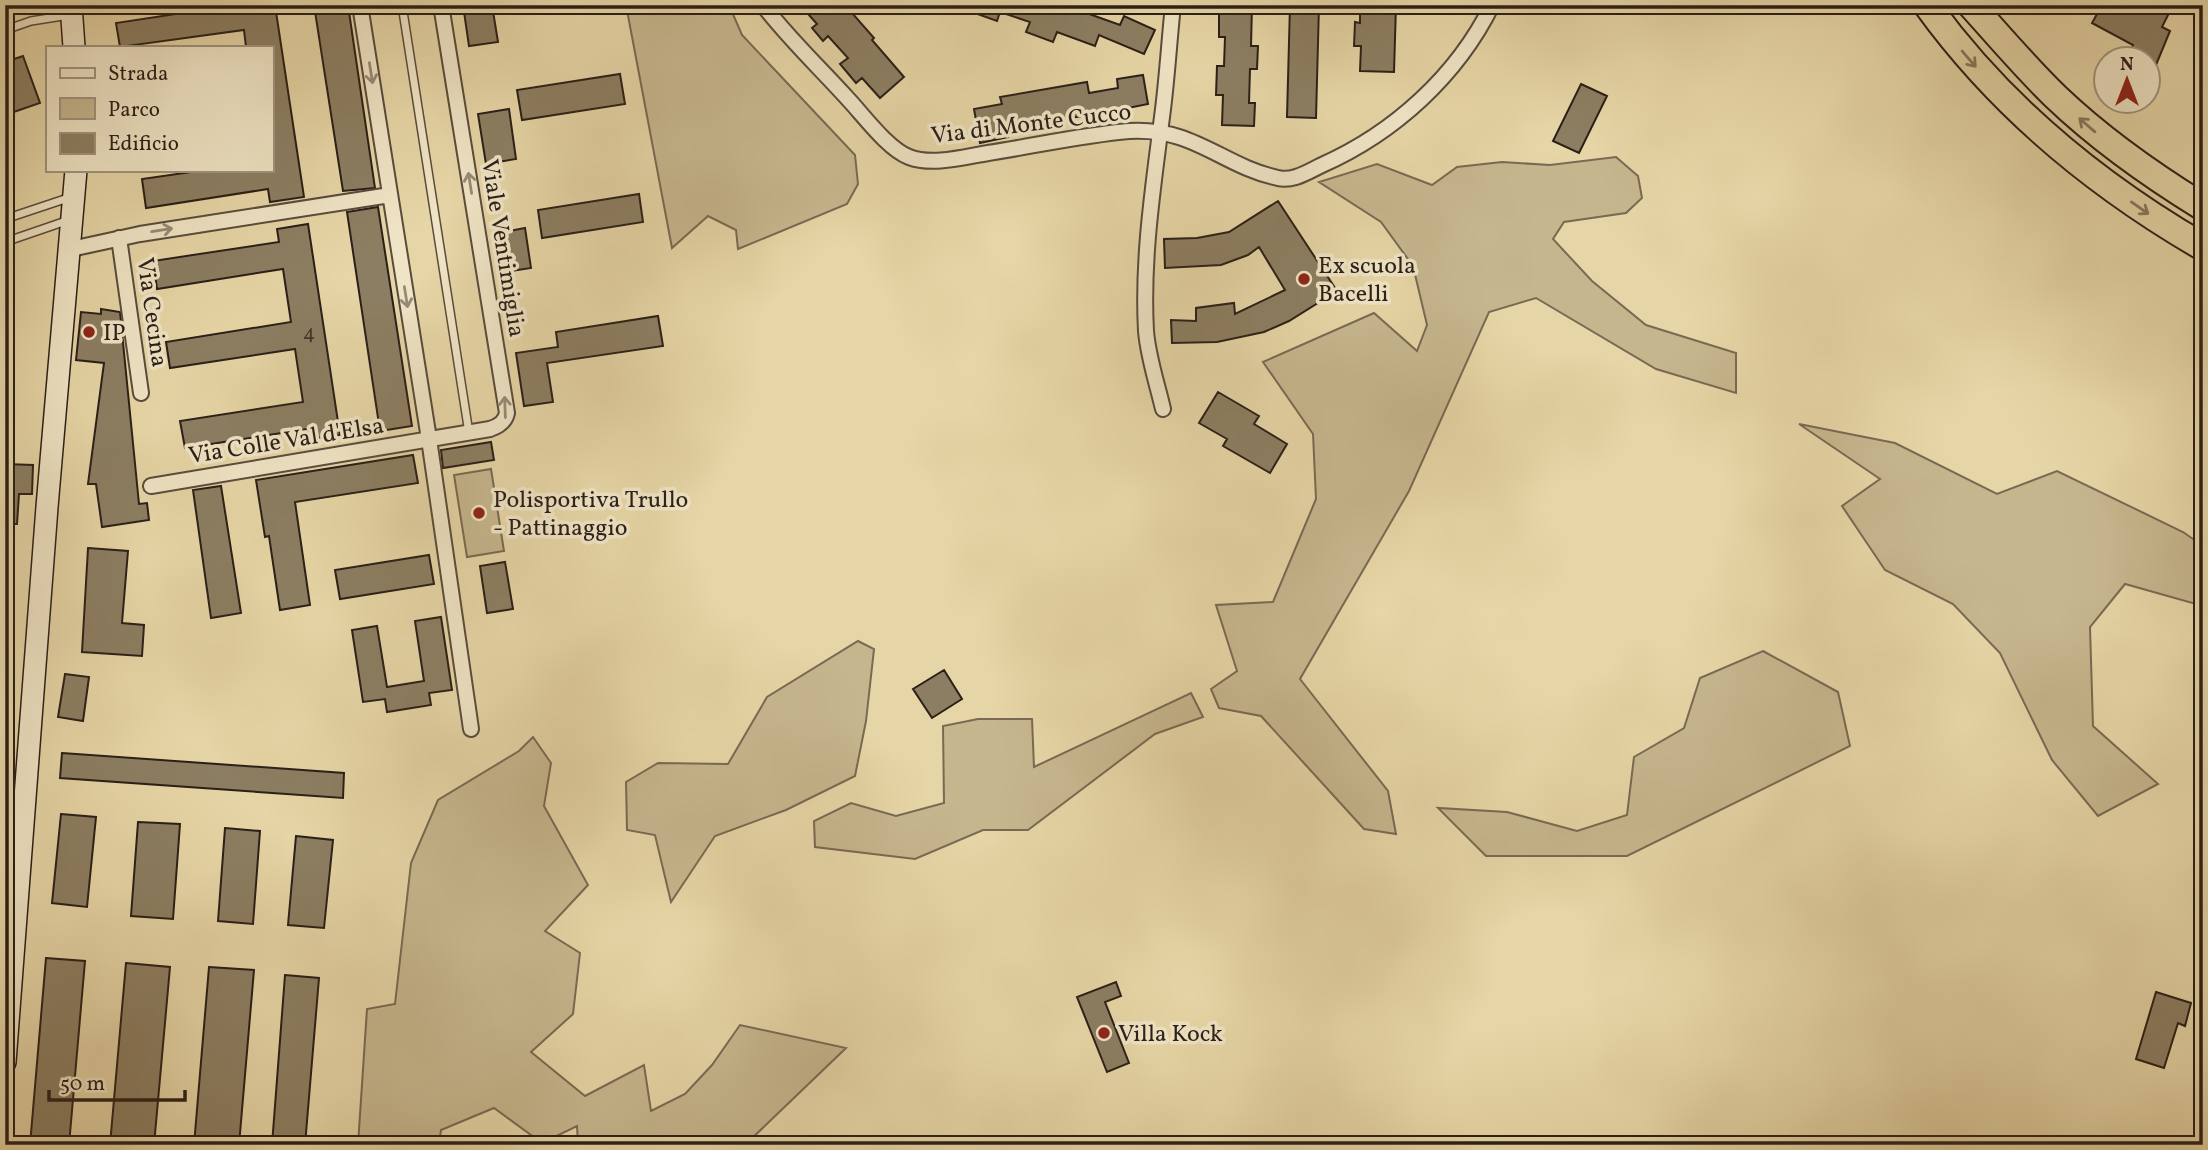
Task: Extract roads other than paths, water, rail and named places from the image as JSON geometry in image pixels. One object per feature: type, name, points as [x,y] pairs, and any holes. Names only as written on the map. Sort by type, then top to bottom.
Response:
[{"type":"highway","points":[[1927,5],[1950,37],[1999,93],[2048,138],[2112,189],[2203,247]]},
{"type":"highway","points":[[1971,5],[2033,74],[2092,129],[2132,160],[2203,207]]},
{"type":"street","points":[[360,5],[429,439],[471,729]]},
{"type":"street","name":"Viale Ventimiglia","points":[[429,439],[496,428],[507,413],[441,5]]},
{"type":"street","name":"Via di Monte Cucco","points":[[763,5],[890,144],[911,158],[958,158],[1111,133],[1160,131],[1189,139],[1280,179],[1292,178],[1374,138],[1400,118],[1433,87],[1460,55],[1492,5]]},
{"type":"street","points":[[1163,409],[1146,331],[1148,213],[1160,131],[1173,5]]},
{"type":"street","points":[[72,10],[74,46]]},
{"type":"street","points":[[5,1062],[47,507],[76,172]]},
{"type":"street","points":[[71,248],[390,195]]},
{"type":"street","name":"Via Cecina","points":[[119,238],[141,393]]},
{"type":"street","name":"Via Colle Val d'Elsa","points":[[150,486],[429,439]]},
{"type":"lane","points":[[402,5],[469,433]]},
{"type":"lane","points":[[5,30],[31,20],[72,10]]},
{"type":"lane","points":[[5,219],[75,195]]},
{"type":"lane","points":[[5,242],[73,219]]},
{"type":"place","name":"Ex scuola Bacelli","points":[[1304,279]]},
{"type":"place","name":"IP","points":[[89,332]]},
{"type":"place","name":"Polisportiva Trullo - Pattinaggio","points":[[479,513]]},
{"type":"place","name":"Villa Kock","points":[[1104,1033]]}]
